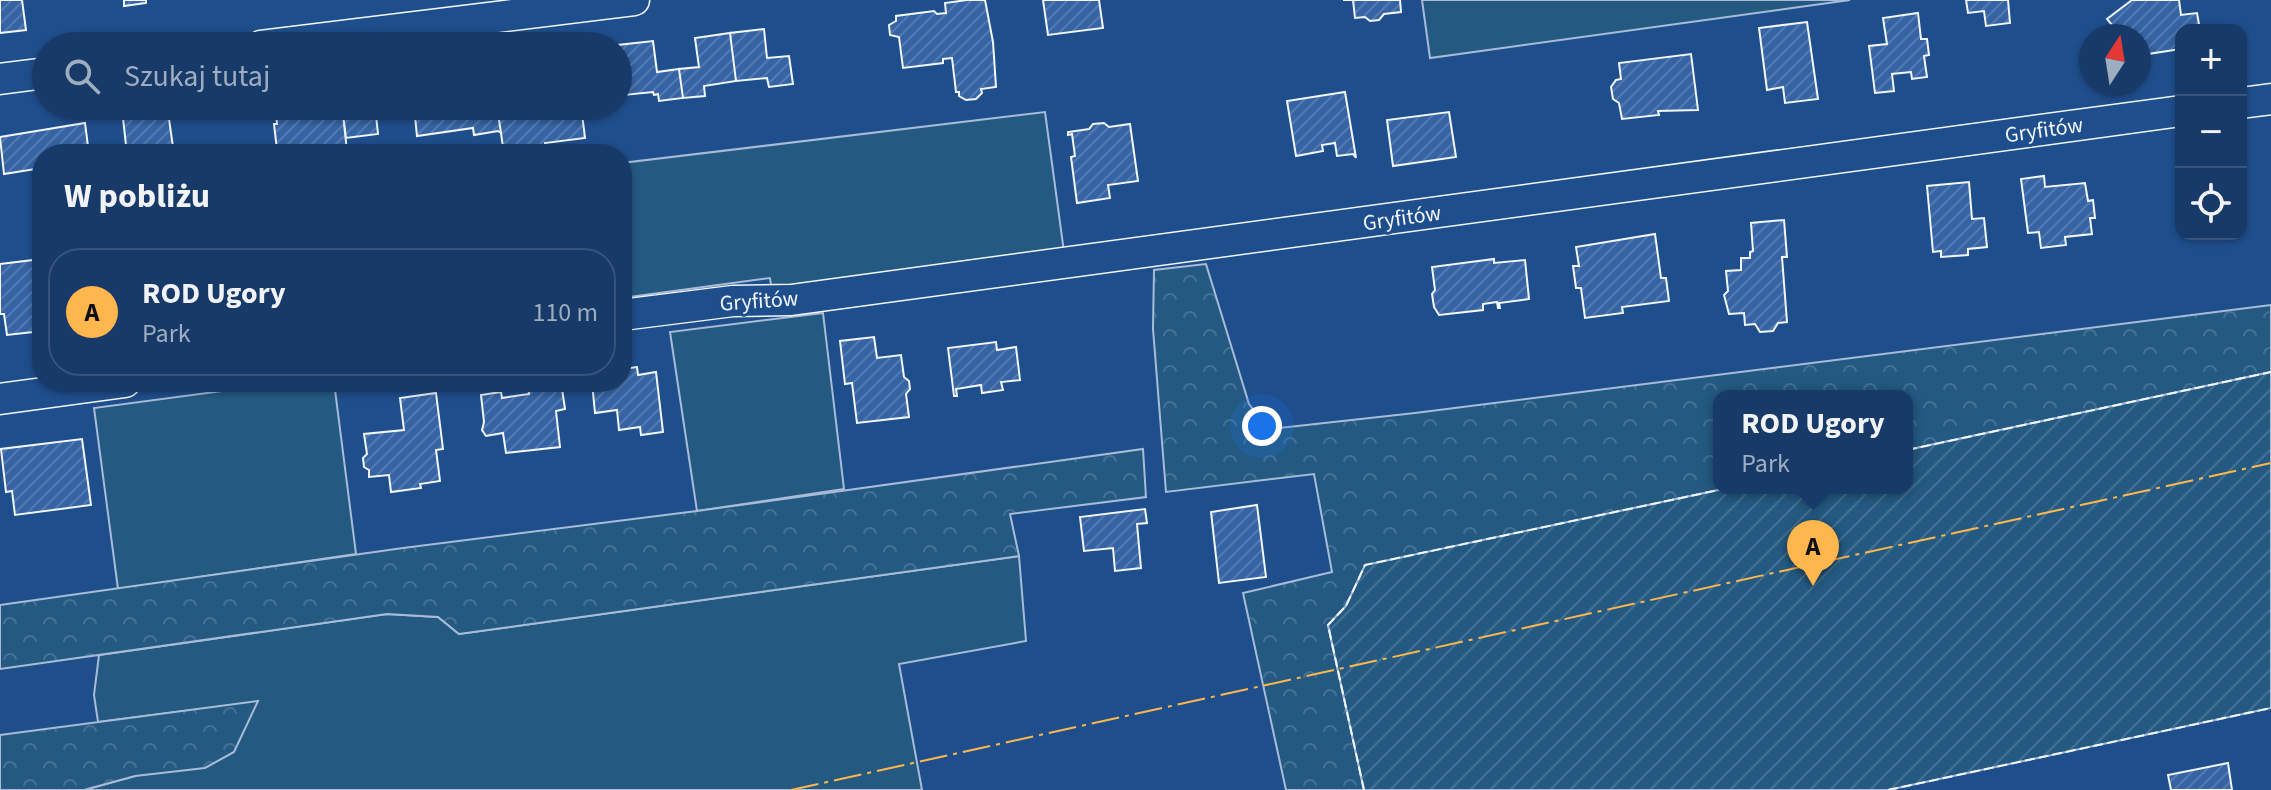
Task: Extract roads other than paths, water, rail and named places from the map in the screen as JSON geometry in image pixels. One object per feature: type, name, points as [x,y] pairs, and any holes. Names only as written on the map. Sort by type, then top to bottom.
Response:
[{"type":"street","points":[[375,32],[634,0]]},
{"type":"street","points":[[0,79],[32,75]]},
{"type":"street","points":[[2247,102],[2271,99]]},
{"type":"street","name":"Gryfitów","points":[[632,314],[733,301],[822,296],[2175,112]]},
{"type":"street","points":[[0,399],[51,392]]},
{"type":"place","name":"ROD Ugory","points":[[1813,586]]}]
